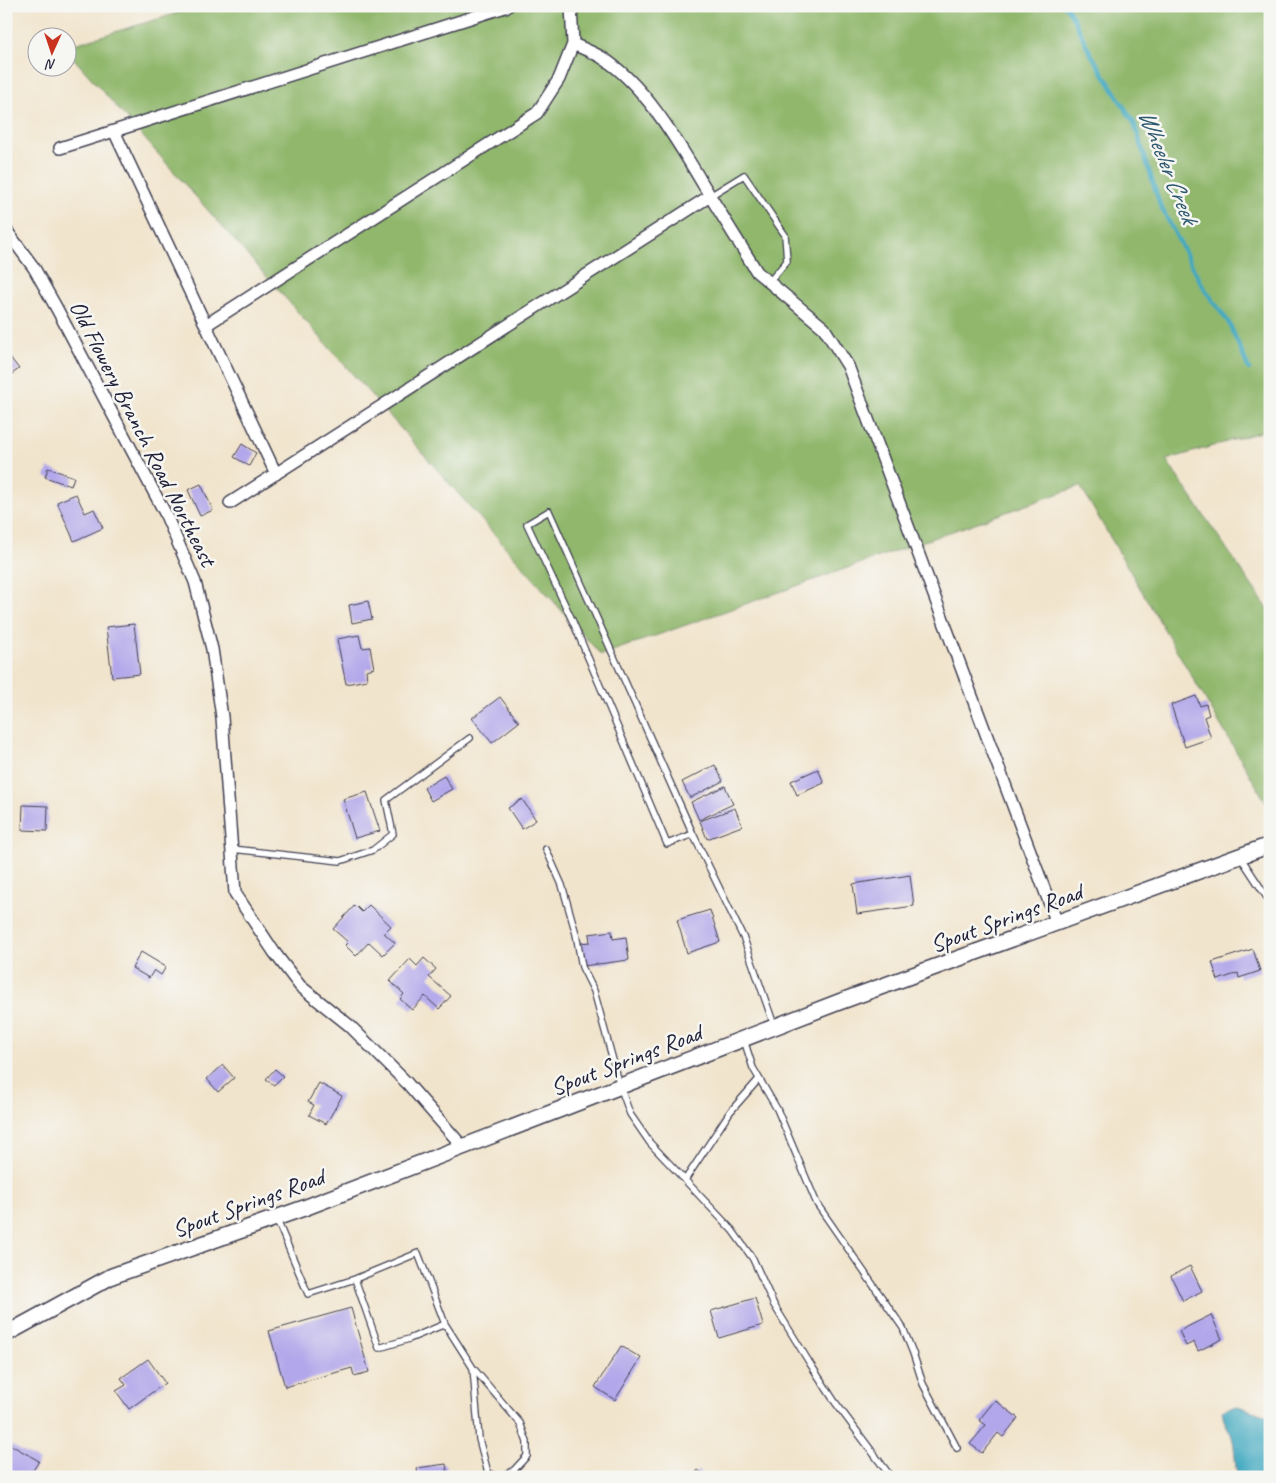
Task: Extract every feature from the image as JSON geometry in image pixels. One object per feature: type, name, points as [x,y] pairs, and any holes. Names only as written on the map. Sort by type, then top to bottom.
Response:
[{"type":"street","points":[[60,148],[508,6]]},
{"type":"street","points":[[206,325],[537,113],[560,79],[573,44],[571,6]]},
{"type":"street","points":[[573,44],[601,57],[630,80],[672,134],[757,272],[824,328],[848,366],[1057,923]]},
{"type":"street","points":[[114,131],[276,474]]},
{"type":"street","points":[[230,504],[710,196]]},
{"type":"street","name":"Old Flowery Branch Road Northeast","points":[[6,230],[34,268],[57,308],[165,513],[195,582],[212,649],[220,708],[235,893],[274,952],[300,986],[350,1026],[407,1083],[463,1147]]},
{"type":"street","name":"Spout Springs Road","points":[[6,1334],[112,1276],[276,1218],[774,1027],[1270,845]]},
{"type":"lane","points":[[710,196],[744,175],[785,236],[787,260],[769,282]]},
{"type":"lane","points":[[693,834],[668,844],[573,622],[528,524],[549,511],[693,834],[744,939],[774,1027]]},
{"type":"lane","points":[[232,849],[340,861],[373,850],[394,834],[386,800],[470,738]]},
{"type":"lane","points":[[546,849],[562,885],[576,934],[582,967],[594,991],[620,1086],[630,1114],[650,1143],[732,1230],[752,1259],[774,1305],[809,1362],[835,1402],[891,1477]]},
{"type":"lane","points":[[1240,856],[1270,902]]},
{"type":"lane","points":[[744,1039],[753,1068],[777,1109],[817,1204],[903,1328],[923,1384],[957,1448]]},
{"type":"lane","points":[[686,1180],[730,1112],[759,1079]]},
{"type":"lane","points":[[276,1218],[308,1294],[355,1279],[418,1252],[445,1324],[474,1368],[520,1422],[527,1442],[527,1456],[514,1470],[500,1477],[488,1473],[479,1439],[474,1368]]},
{"type":"lane","points":[[355,1279],[379,1348],[445,1324]]},
{"type":"green space","points":[[201,6],[1270,6],[1270,429],[1166,460],[1270,612],[1270,809],[1080,486],[601,655],[78,63],[78,43]]},
{"type":"water","points":[[1238,1406],[1270,1417],[1270,1477],[1238,1477],[1231,1433],[1224,1421],[1223,1411]]},
{"type":"building","points":[[6,352],[19,369],[6,378]]},
{"type":"building","points":[[242,444],[256,453],[249,466],[234,457]]},
{"type":"building","points":[[48,468],[74,477],[71,486],[45,477]]},
{"type":"building","points":[[201,484],[213,510],[200,516],[188,490]]},
{"type":"building","points":[[76,494],[85,513],[94,509],[103,528],[74,541],[57,502]]},
{"type":"building","points":[[368,601],[372,619],[352,623],[349,605]]},
{"type":"building","points":[[134,624],[140,674],[112,677],[106,627]]},
{"type":"building","points":[[359,635],[362,648],[370,647],[374,668],[366,670],[367,680],[346,684],[337,639]]},
{"type":"building","points":[[1196,696],[1200,706],[1206,704],[1209,715],[1204,717],[1211,738],[1185,747],[1171,705]]},
{"type":"building","points":[[500,697],[519,722],[492,743],[472,718]]},
{"type":"building","points":[[715,765],[723,781],[690,798],[682,782]]},
{"type":"building","points":[[818,769],[824,783],[797,795],[791,781]]},
{"type":"building","points":[[444,776],[452,789],[431,801],[424,788]]},
{"type":"building","points":[[725,786],[733,804],[699,820],[691,802]]},
{"type":"building","points":[[367,792],[380,831],[355,838],[343,799]]},
{"type":"building","points":[[522,799],[536,820],[522,829],[508,808]]},
{"type":"building","points":[[23,805],[48,806],[47,831],[22,830]]},
{"type":"building","points":[[735,808],[742,826],[707,839],[700,821]]},
{"type":"building","points":[[910,875],[914,906],[857,914],[853,884]]},
{"type":"building","points":[[355,905],[362,912],[369,905],[391,926],[384,933],[395,943],[383,955],[369,942],[356,956],[345,945],[348,942],[333,929]]},
{"type":"building","points":[[710,910],[720,942],[687,953],[677,920]]},
{"type":"building","points":[[612,931],[613,939],[626,937],[629,960],[583,966],[580,943],[590,942],[589,934]]},
{"type":"building","points":[[1253,949],[1260,971],[1239,978],[1238,973],[1218,980],[1212,962]]},
{"type":"building","points":[[141,952],[166,967],[161,975],[154,970],[149,978],[132,968]]},
{"type":"building","points":[[424,958],[436,969],[429,977],[451,996],[439,1009],[425,996],[412,1010],[400,999],[404,994],[390,981],[410,959],[417,966]]},
{"type":"building","points":[[223,1065],[234,1078],[218,1092],[207,1079]]},
{"type":"building","points":[[275,1069],[283,1076],[274,1085],[266,1079]]},
{"type":"building","points":[[319,1083],[342,1096],[326,1124],[309,1115],[314,1105],[308,1102]]},
{"type":"building","points":[[1190,1266],[1202,1291],[1183,1301],[1171,1276]]},
{"type":"building","points":[[755,1298],[763,1325],[719,1338],[711,1311]]},
{"type":"building","points":[[351,1308],[369,1372],[354,1376],[352,1368],[285,1387],[269,1331]]},
{"type":"building","points":[[1211,1315],[1222,1339],[1198,1351],[1194,1342],[1186,1346],[1179,1331]]},
{"type":"building","points":[[621,1346],[641,1358],[615,1400],[595,1387]]},
{"type":"building","points":[[148,1359],[165,1383],[129,1409],[116,1391],[126,1385],[121,1378]]},
{"type":"building","points":[[995,1400],[1018,1418],[1003,1437],[998,1433],[982,1453],[970,1444],[986,1425],[979,1420]]},
{"type":"building","points":[[11,1445],[39,1461],[29,1477],[6,1477],[6,1453]]},
{"type":"building","points":[[446,1464],[448,1477],[418,1477],[417,1468]]},
{"type":"building","points":[[698,1470],[707,1477],[693,1477]]},
{"type":"waterway","name":"Wheeler Creek","points":[[1065,6],[1070,12],[1091,54],[1134,123],[1160,205],[1202,285],[1229,323],[1249,369]]}]
